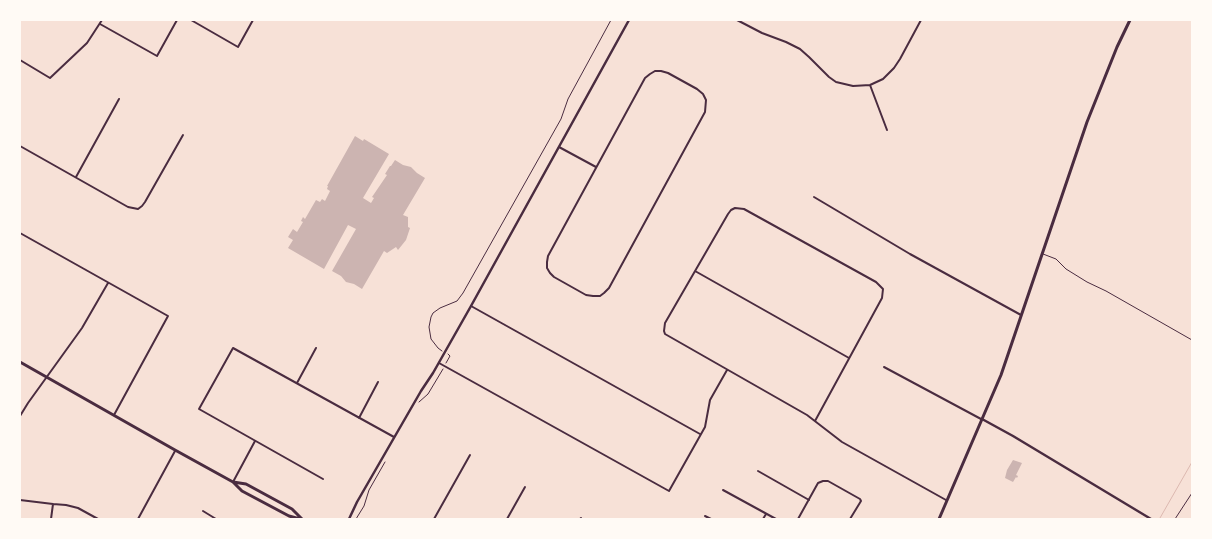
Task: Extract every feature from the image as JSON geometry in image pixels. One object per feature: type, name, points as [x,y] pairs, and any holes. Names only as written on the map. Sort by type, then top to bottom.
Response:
[{"type":"main road","points":[[939,519],[1000,375],[1087,122],[1130,20]]},
{"type":"main road","points":[[20,362],[233,482],[242,491],[289,516],[301,519]]},
{"type":"main road","points":[[233,482],[246,484],[292,509],[301,519]]},
{"type":"street","points":[[20,60],[50,78],[87,43],[102,20]]},
{"type":"street","points":[[100,24],[157,56],[177,20]]},
{"type":"street","points":[[191,20],[238,47],[253,20]]},
{"type":"street","points":[[349,519],[394,437],[471,306],[629,20]]},
{"type":"street","points":[[738,20],[762,33],[800,49],[836,82],[853,86],[870,85],[883,78],[894,68],[921,20]]},
{"type":"street","points":[[655,71],[668,73],[703,94],[706,100],[705,112],[608,288],[600,296],[586,295],[554,277],[547,268],[548,256],[596,168],[645,78],[650,74],[655,71]]},
{"type":"street","points":[[870,85],[887,130]]},
{"type":"street","points":[[76,177],[119,99]]},
{"type":"street","points":[[20,146],[128,207],[138,209],[145,202],[183,135]]},
{"type":"street","points":[[559,147],[596,168]]},
{"type":"street","points":[[814,197],[910,254],[1021,316]]},
{"type":"street","points":[[815,421],[882,298],[883,289],[873,280],[752,213],[744,209],[735,208],[728,214],[665,323],[664,331],[668,337],[808,415],[815,421],[842,442],[947,501]]},
{"type":"street","points":[[20,232],[168,316],[114,414]]},
{"type":"street","points":[[695,271],[849,358]]},
{"type":"street","points":[[20,416],[82,328],[108,283]]},
{"type":"street","points":[[471,306],[701,435]]},
{"type":"street","points":[[323,479],[199,409],[233,348],[394,437]]},
{"type":"street","points":[[297,383],[316,348]]},
{"type":"street","points":[[439,363],[669,491],[701,435],[710,400],[727,370]]},
{"type":"street","points":[[884,367],[1013,436],[1151,519]]},
{"type":"street","points":[[359,418],[378,382]]},
{"type":"street","points":[[233,482],[255,441]]},
{"type":"street","points":[[138,519],[175,450]]},
{"type":"street","points":[[434,519],[470,455]]},
{"type":"street","points":[[758,471],[809,500]]},
{"type":"street","points":[[798,519],[818,483],[823,481],[828,481],[860,499],[861,501],[850,519]]},
{"type":"street","points":[[507,519],[525,487]]},
{"type":"street","points":[[723,490],[776,519]]},
{"type":"street","points":[[20,500],[66,505],[78,508],[98,519]]},
{"type":"street","points":[[51,519],[53,504]]},
{"type":"street","points":[[203,511],[216,519]]},
{"type":"street","points":[[763,519],[766,514]]},
{"type":"street","points":[[706,516],[711,519]]},
{"type":"lane","points":[[1042,253],[1056,259],[1066,269],[1087,282],[1192,340]]},
{"type":"path","points":[[441,350],[431,339],[429,327],[433,313],[457,301],[463,293],[561,119],[568,99],[611,20]]},
{"type":"path","points":[[447,362],[450,356],[448,354]]},
{"type":"path","points":[[419,403],[428,394],[442,370]]},
{"type":"path","points":[[356,519],[364,506],[369,490],[387,458]]},
{"type":"path","points":[[1175,519],[1192,494]]},
{"type":"building","points":[[355,136],[363,141],[364,139],[389,154],[363,198],[371,203],[374,198],[372,197],[395,160],[411,167],[425,178],[403,215],[408,217],[408,227],[410,228],[406,240],[398,250],[396,247],[387,253],[384,251],[362,289],[346,282],[341,276],[332,271],[356,229],[348,225],[324,269],[288,248],[293,240],[288,237],[293,229],[297,232],[303,222],[301,221],[303,217],[305,219],[316,200],[320,202],[322,199],[325,201],[330,191],[327,189],[327,186]]},
{"type":"building","points":[[1013,460],[1022,463],[1016,475],[1018,476],[1013,482],[1005,478]]},
{"type":"waterway","points":[[1160,518],[1192,462]]}]
